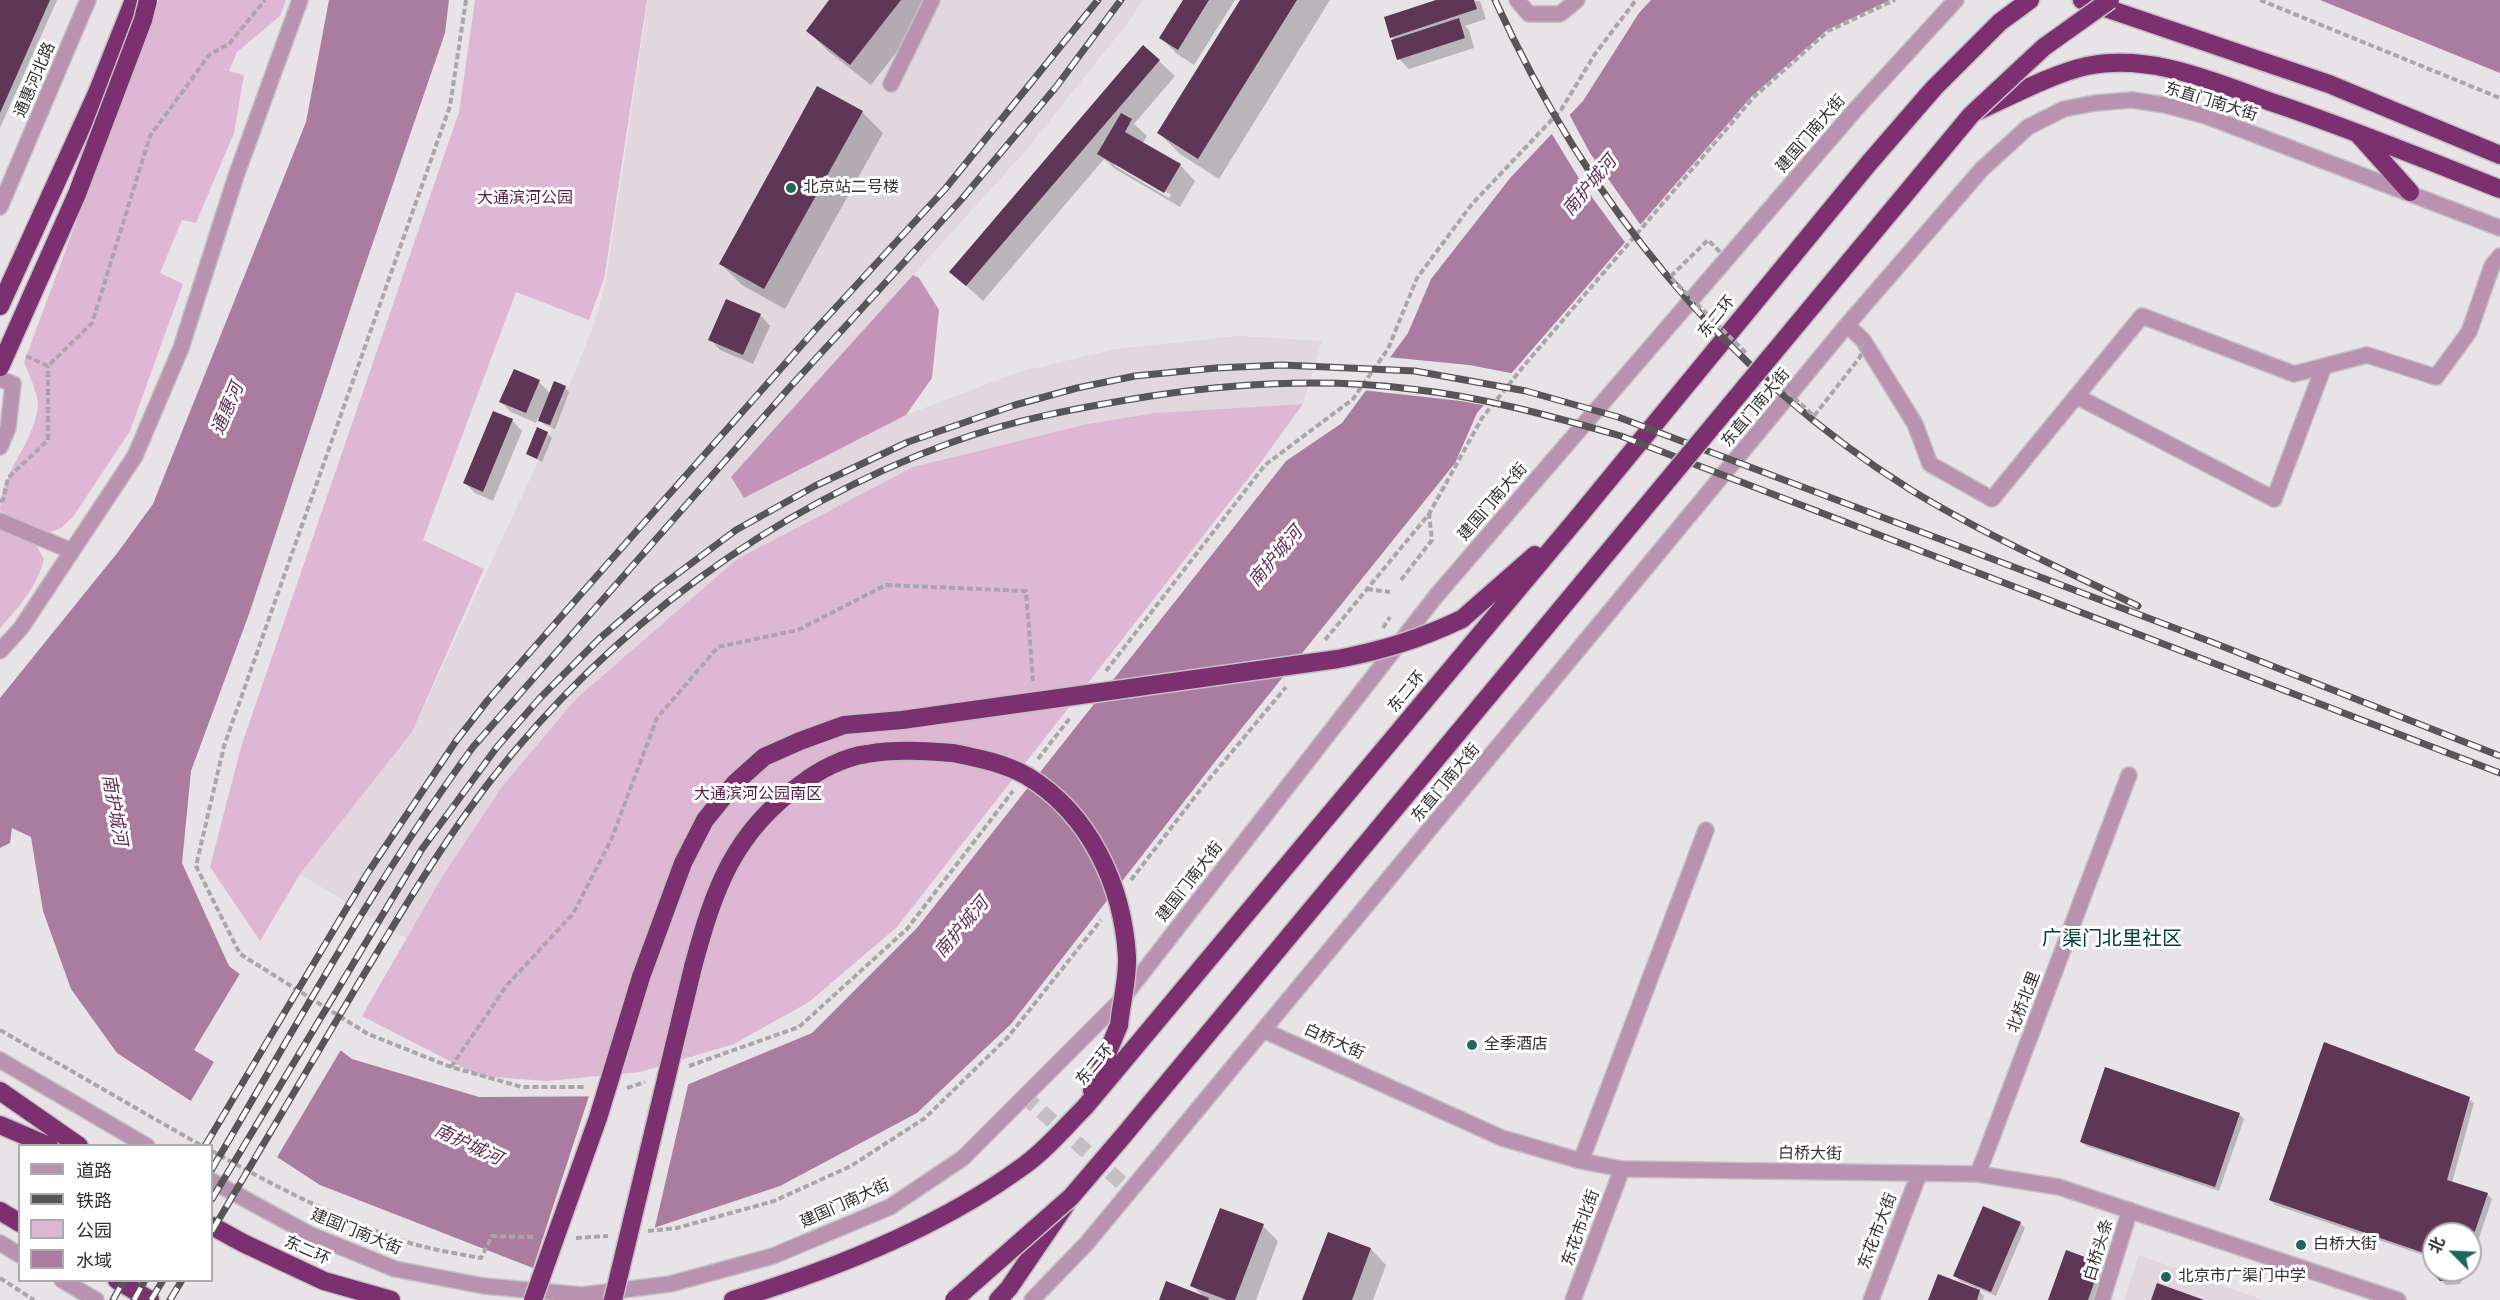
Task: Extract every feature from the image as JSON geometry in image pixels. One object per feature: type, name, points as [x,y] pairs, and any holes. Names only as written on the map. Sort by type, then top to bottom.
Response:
[{"type":"highway","points":[[0,306],[97,93],[134,0]]},
{"type":"highway","points":[[0,367],[77,194],[143,20],[148,0]]},
{"type":"highway","name":"东二环","points":[[733,1300],[793,1282],[936,1221],[1024,1166],[1085,1107],[1579,516],[1869,163],[1934,88],[2000,22],[2030,0]]},
{"type":"highway","points":[[2082,0],[2329,84],[2500,155]]},
{"type":"highway","points":[[998,1300],[1009,1288],[1071,1197],[1971,114],[2044,47],[2110,0]]},
{"type":"highway","points":[[1971,114],[2039,83],[2086,66],[2127,63],[2176,69],[2355,130],[2500,189]]},
{"type":"highway","points":[[2355,130],[2410,192]]},
{"type":"highway","points":[[533,1300],[598,1118],[641,976],[683,863],[705,820],[735,783],[764,757],[844,725],[902,720],[1381,651],[1422,638],[1462,619],[1579,516]]},
{"type":"highway","points":[[613,1300],[693,967],[709,910],[726,869],[752,826],[781,798],[818,771],[864,754],[912,750],[953,753],[990,761],[1027,776],[1061,802],[1088,834],[1108,870],[1122,913],[1127,960],[1119,1025],[1085,1107]]},
{"type":"highway","points":[[0,1091],[76,1144]]},
{"type":"highway","points":[[0,1125],[44,1144]]},
{"type":"highway","points":[[954,1300],[1071,1197]]},
{"type":"highway","points":[[0,1211],[18,1222]]},
{"type":"highway","name":"东二环","points":[[213,1227],[324,1281],[391,1300]]},
{"type":"highway","points":[[119,1282],[150,1300]]},
{"type":"street","name":"通惠河北路","points":[[0,207],[88,0]]},
{"type":"street","points":[[0,651],[21,628],[135,456],[181,348],[236,176],[300,0]]},
{"type":"street","points":[[891,84],[932,0]]},
{"type":"street","points":[[1517,0],[1529,14],[1560,14],[1577,0]]},
{"type":"street","name":"建国门南大街","points":[[213,1182],[309,1234],[395,1269],[484,1286],[582,1294],[670,1284],[773,1256],[890,1207],[963,1158],[1122,999],[1436,596],[1856,110],[1954,2]]},
{"type":"street","name":"东直门南大街","points":[[1265,1031],[1847,325],[1982,169],[2028,127],[2064,109],[2095,103],[2132,100],[2165,105],[2206,116],[2500,228]]},
{"type":"street","points":[[1847,325],[1863,340],[1915,424],[1930,464],[1992,499],[2142,316],[2294,374],[2367,355],[2436,377],[2469,332],[2492,266],[2500,256]]},
{"type":"street","points":[[2076,396],[2274,499],[2324,366]]},
{"type":"street","points":[[0,379],[14,384],[8,428],[0,447]]},
{"type":"street","points":[[0,520],[72,551]]},
{"type":"street","name":"北桥北里","points":[[1978,1174],[2129,775]]},
{"type":"street","points":[[1581,1161],[1706,830]]},
{"type":"street","points":[[1032,1300],[1087,1243],[1265,1031]]},
{"type":"street","name":"白桥大街","points":[[1265,1031],[1502,1138],[1581,1161],[1622,1169],[1978,1174],[2059,1187],[2398,1300]]},
{"type":"street","points":[[0,1060],[144,1144]]},
{"type":"street","name":"东花市北街","points":[[1574,1300],[1622,1169]]},
{"type":"street","name":"东花市大街","points":[[1871,1300],[1919,1174]]},
{"type":"street","name":"白桥头条","points":[[2102,1300],[2130,1210]]},
{"type":"street","points":[[0,1243],[18,1253]]},
{"type":"street","points":[[64,1282],[96,1300]]},
{"type":"path","points":[[0,501],[3,500],[8,478],[48,440],[48,366],[92,323],[150,136],[210,54],[229,44],[265,0]]},
{"type":"path","points":[[465,0],[450,106],[224,746],[196,866],[240,954],[368,1034],[451,1067],[522,1087],[593,1088]]},
{"type":"path","points":[[1104,674],[1265,465],[1353,399],[1388,349],[1418,278],[1472,204],[1561,110],[1594,54],[1636,0]]},
{"type":"path","points":[[1323,642],[1429,514],[1482,418],[1527,362],[1754,97],[1828,31],[1895,0]]},
{"type":"path","points":[[2260,0],[2500,98]]},
{"type":"path","points":[[19,353],[48,366]]},
{"type":"path","points":[[1401,580],[1432,540],[1429,514]]},
{"type":"path","points":[[451,1067],[507,985],[573,914],[610,840],[657,718],[718,647],[798,630],[886,585],[1026,591],[1033,681]]},
{"type":"path","points":[[1367,589],[1390,592]]},
{"type":"path","points":[[1381,631],[1390,617]]},
{"type":"path","points":[[1130,882],[1201,789],[1287,686]]},
{"type":"path","points":[[1031,769],[1074,712]]},
{"type":"path","points":[[681,1069],[799,1027],[907,929],[1016,788]]},
{"type":"path","points":[[644,1232],[676,1228],[774,1201],[851,1166],[925,1118],[1008,1037],[1104,917]]},
{"type":"path","points":[[0,1030],[199,1144]]},
{"type":"path","points":[[616,1088],[628,1088],[649,1080]]},
{"type":"path","points":[[213,1152],[332,1214],[415,1244],[481,1258],[492,1236],[546,1238]]},
{"type":"path","points":[[568,1238],[611,1236]]},
{"type":"path","points":[[0,1278],[34,1300]]},
{"type":"shaded area","points":[[648,0],[1143,0],[1129,21],[1028,148],[874,318],[744,498],[906,415],[1019,372],[1115,349],[1239,336],[1322,341],[1303,404],[1155,413],[1087,424],[913,467],[737,559],[501,788],[443,875],[407,939],[300,874],[412,732],[544,449],[594,324],[606,281]]},
{"type":"shaded area","points":[[913,275],[919,278],[939,310],[932,378],[906,415],[744,498],[731,477]]},
{"type":"shaded area","name":"北京市广渠门中学","points":[[2139,1255],[2263,1300],[2124,1300]]},
{"type":"green space","points":[[159,0],[286,0],[280,16],[237,52],[229,71],[244,75],[234,133],[196,223],[182,220],[160,273],[183,284],[130,431],[73,517],[61,528],[48,533],[0,511],[5,484],[30,433],[38,406],[35,390],[24,362]]},
{"type":"green space","name":"大通滨河公园","points":[[475,0],[647,0],[604,279],[589,320],[516,292],[423,540],[484,569],[412,732],[300,874],[260,941],[210,867],[241,747],[459,112]]},
{"type":"green space","name":"大通滨河公园南区","points":[[1303,404],[1261,462],[897,927],[809,1002],[734,1044],[640,1072],[547,1081],[479,1076],[362,1016],[443,875],[501,788],[575,700],[737,559],[913,467],[1087,424],[1155,413]]},
{"type":"green space","points":[[0,529],[36,545],[44,559],[32,588],[0,628]]},
{"type":"water","points":[[329,0],[449,0],[445,33],[249,614],[191,771],[182,863],[229,966],[352,1059],[479,1097],[660,1096],[812,1033],[917,928],[1286,461],[1342,423],[1408,333],[1431,279],[1511,177],[1583,101],[1639,13],[1651,0],[1890,0],[1827,30],[1751,97],[1477,413],[1455,463],[1221,754],[1011,1024],[917,1113],[780,1186],[533,1268],[320,1185],[117,1053],[71,989],[43,911],[31,837],[12,828],[10,843],[0,848],[0,698],[118,552],[153,504],[306,122]]},
{"type":"water","points":[[2320,0],[2500,0],[2500,73]]},
{"type":"pier","points":[[1568,112],[1590,153],[1642,227],[1627,245],[1583,185],[1550,131]]},
{"type":"pier","points":[[1387,357],[1469,365],[1516,374],[1488,406],[1362,390]]},
{"type":"pier","points":[[241,972],[342,1048],[276,1159],[189,1104],[214,1062],[194,1050]]},
{"type":"pier","points":[[689,1081],[654,1231],[532,1271],[590,1093],[659,1093]]},
{"type":"building","points":[[0,0],[50,0],[0,113]]},
{"type":"building","points":[[829,0],[901,0],[850,65],[806,31]]},
{"type":"building","points":[[1183,0],[1209,0],[1178,50],[1159,38]]},
{"type":"building","points":[[1240,0],[1297,0],[1198,159],[1157,133]]},
{"type":"building","points":[[1436,0],[1474,0],[1477,9],[1390,38],[1384,17]]},
{"type":"building","points":[[1459,18],[1465,38],[1397,60],[1391,40]]},
{"type":"building","points":[[1143,45],[1160,60],[966,286],[949,272]]},
{"type":"building","name":"北京站二号楼","points":[[817,86],[863,111],[764,289],[719,264]]},
{"type":"building","points":[[1121,113],[1132,119],[1125,132],[1181,164],[1164,193],[1097,154]]},
{"type":"building","points":[[726,299],[761,314],[743,355],[708,340]]},
{"type":"building","points":[[514,369],[540,380],[526,413],[499,402]]},
{"type":"building","points":[[554,381],[566,386],[550,425],[538,421]]},
{"type":"building","points":[[493,411],[513,419],[483,492],[463,483]]},
{"type":"building","points":[[537,427],[548,432],[537,459],[526,454]]},
{"type":"building","points":[[2324,1042],[2470,1097],[2447,1180],[2488,1193],[2478,1222],[2422,1222],[2422,1252],[2269,1200]]},
{"type":"building","points":[[2105,1067],[2240,1113],[2215,1187],[2080,1142]]},
{"type":"building","points":[[1983,1206],[2021,1222],[1991,1292],[1953,1276]]},
{"type":"building","points":[[1220,1208],[1264,1224],[1235,1300],[1227,1300],[1190,1286]]},
{"type":"building","points":[[1328,1232],[1371,1248],[1352,1300],[1302,1300]]},
{"type":"building","points":[[2066,1250],[2101,1263],[2088,1300],[2048,1300]]},
{"type":"building","points":[[1938,1274],[1980,1290],[1977,1300],[1928,1300]]},
{"type":"building","points":[[1166,1281],[1209,1298],[1208,1300],[1159,1300]]},
{"type":"building","points":[[2157,1283],[2204,1300],[2151,1300]]},
{"type":"tunnel","points":[[1024,1096],[1131,1191]]},
{"type":"railway","points":[[206,1144],[367,874],[456,741],[488,700],[610,561],[815,330],[945,189],[1098,0]]},
{"type":"railway","points":[[213,1167],[370,902],[437,797],[473,747],[790,387],[961,200],[1056,87],[1121,0]]},
{"type":"railway","points":[[1495,0],[1531,73],[1572,144],[1617,211],[1667,276],[1721,336],[1780,392],[1843,444],[1911,490],[1994,536],[2138,606]]},
{"type":"railway","points":[[213,1197],[422,849],[497,747],[540,698],[599,639],[657,589],[736,530],[815,486],[908,442],[1015,405],[1077,388],[1135,376],[1216,368],[1282,365],[1415,371],[1526,391],[1618,417],[2214,643],[2500,756]]},
{"type":"railway","points":[[213,1229],[370,964],[437,857],[491,780],[537,725],[587,673],[641,624],[697,580],[757,539],[819,502],[883,470],[950,443],[1024,420],[1074,409],[1216,388],[1313,383],[1438,392],[1543,414],[1621,436],[2500,773]]},
{"type":"railway","points":[[113,1300],[123,1282]]},
{"type":"railway","points":[[134,1300],[144,1282]]},
{"type":"railway","points":[[151,1300],[162,1282]]},
{"type":"railway","points":[[170,1300],[181,1282]]},
{"type":"place","name":"北京站二号楼","points":[[791,188]]},
{"type":"place","name":"全季酒店","points":[[1472,1045]]},
{"type":"place","name":"白桥大街","points":[[2301,1245]]},
{"type":"place","name":"北京市广渠门中学","points":[[2166,1277]]},
{"type":"district","name":"广渠门北里社区","points":[[2112,939]]},
{"type":"water label","name":"南护城河","points":[[1590,186]]},
{"type":"water label","name":"通惠河","points":[[228,409]]},
{"type":"water label","name":"南护城河","points":[[1276,557]]},
{"type":"water label","name":"南护城河","points":[[114,810]]},
{"type":"water label","name":"南护城河","points":[[962,928]]},
{"type":"water label","name":"南护城河","points":[[468,1145]]}]
